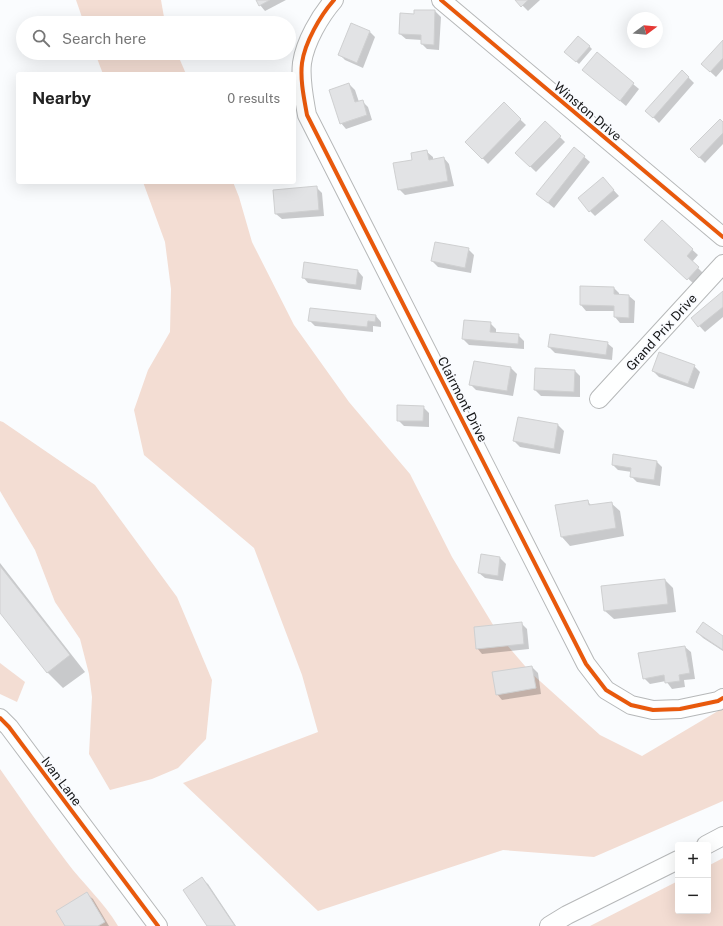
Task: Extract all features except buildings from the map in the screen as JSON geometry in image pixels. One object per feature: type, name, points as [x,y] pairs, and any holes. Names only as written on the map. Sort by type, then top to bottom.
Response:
[{"type":"street","name":"Clairmont Drive","points":[[334,0],[325,10],[310,38],[302,62],[302,87],[307,115],[586,664],[606,690],[631,705],[653,710],[680,709],[718,701],[723,698]]},
{"type":"street","name":"Winston Drive","points":[[441,0],[723,237]]},
{"type":"street","name":"Grand Prix Drive","points":[[599,399],[723,264]]},
{"type":"street","name":"Ivan Lane","points":[[0,718],[9,727],[158,926]]},
{"type":"street","points":[[711,842],[723,836]]},
{"type":"street","points":[[549,926],[567,915],[675,861]]},
{"type":"shaded area","points":[[76,0],[161,0],[164,16],[82,16]]},
{"type":"shaded area","points":[[98,60],[180,60],[185,72],[102,72]]},
{"type":"shaded area","points":[[144,184],[234,184],[252,242],[294,325],[349,402],[410,474],[452,557],[501,638],[531,673],[600,735],[642,756],[723,708],[723,801],[594,857],[503,850],[318,911],[183,783],[318,732],[302,675],[254,548],[144,455],[134,410],[148,370],[170,332],[171,289],[165,242]]},
{"type":"shaded area","points":[[0,421],[95,485],[177,597],[212,680],[206,739],[178,768],[152,779],[110,790],[89,754],[92,697],[89,674],[80,639],[55,602],[35,550],[0,491]]},
{"type":"shaded area","points":[[0,663],[25,682],[17,702],[0,694]]},
{"type":"shaded area","points":[[0,769],[57,850],[106,909],[118,926],[0,926]]},
{"type":"shaded area","points":[[723,858],[723,926],[590,926],[675,883],[675,914],[711,914],[711,864]]},
{"type":"cycle path","points":[[334,0],[314,30],[306,47],[302,63],[303,89],[307,115],[586,664],[606,690],[631,705],[653,710],[680,709],[718,701],[723,698]]},
{"type":"cycle path","points":[[441,0],[723,237]]},
{"type":"cycle path","points":[[0,718],[9,727],[158,926]]}]
